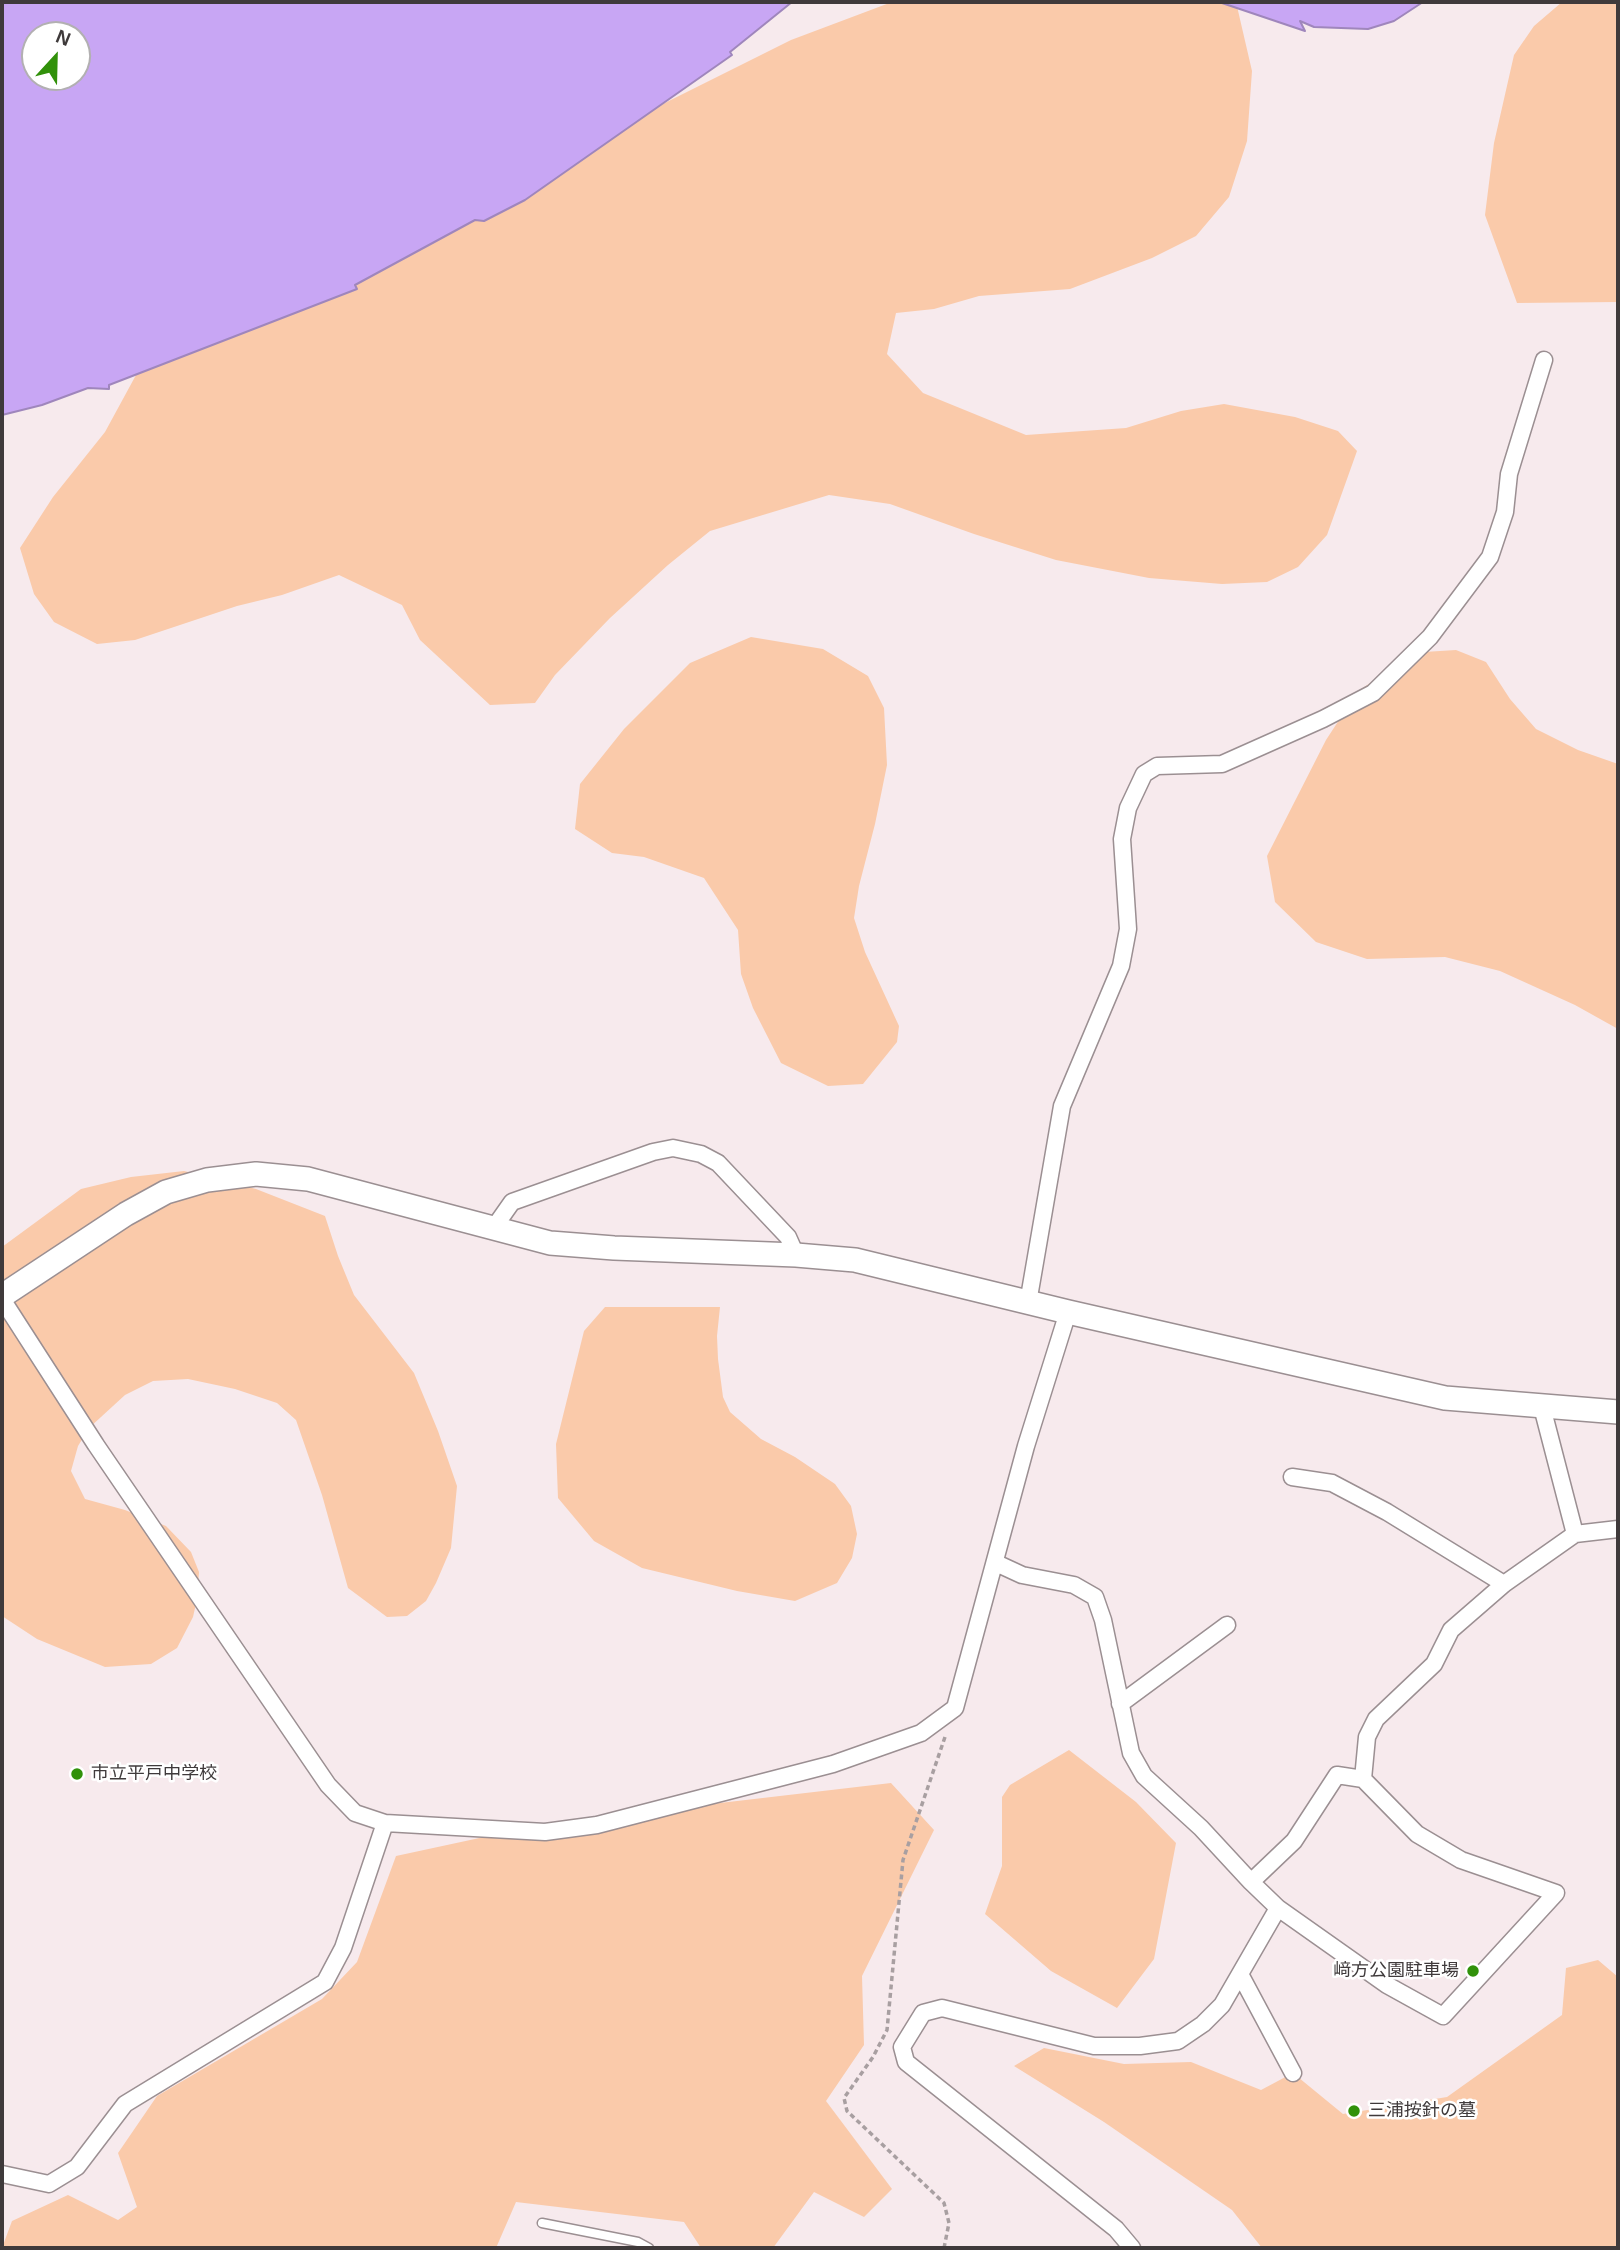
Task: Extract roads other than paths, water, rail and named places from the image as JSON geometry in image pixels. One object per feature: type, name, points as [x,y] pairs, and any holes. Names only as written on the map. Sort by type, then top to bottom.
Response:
[{"type":"street","points":[[1028,1303],[1062,1106],[1121,967],[1128,929],[1122,839],[1128,808],[1144,774],[1157,766],[1222,764],[1323,719],[1374,693],[1430,637],[1490,557],[1506,512],[1509,474],[1544,360]]},
{"type":"street","points":[[494,1229],[512,1202],[653,1152],[673,1148],[701,1154],[718,1163],[788,1237],[796,1255]]},
{"type":"street","points":[[1068,1312],[1026,1446],[955,1708],[921,1733],[833,1764],[597,1825],[545,1832],[384,1824],[355,1813],[328,1785],[96,1446],[2,1298],[126,1214],[166,1192],[207,1180],[256,1174],[308,1179],[550,1243],[855,1260],[1028,1303],[1068,1312],[1446,1398],[1618,1412]]},
{"type":"street","points":[[1542,1407],[1575,1534]]},
{"type":"street","points":[[1292,1477],[1332,1483],[1387,1512],[1504,1584]]},
{"type":"street","points":[[1363,1779],[1367,1737],[1376,1719],[1434,1664],[1451,1630],[1504,1584],[1575,1534],[1618,1529]]},
{"type":"street","points":[[996,1563],[1022,1576],[1074,1585],[1095,1597],[1103,1620],[1131,1753],[1144,1776],[1201,1828],[1251,1882],[1278,1908],[1387,1985],[1443,2016],[1556,1893],[1461,1860],[1417,1834],[1363,1779],[1337,1775],[1294,1841],[1251,1882]]},
{"type":"street","points":[[1119,1704],[1227,1625]]},
{"type":"street","points":[[2,2174],[49,2184],[77,2167],[125,2104],[325,1982],[343,1948],[384,1824]]},
{"type":"street","points":[[1132,2248],[1116,2229],[905,2062],[902,2048],[923,2013],[942,2008],[1094,2046],[1140,2046],[1178,2041],[1203,2024],[1222,2006],[1278,1908]]},
{"type":"street","points":[[1240,1974],[1293,2073]]},
{"type":"lane","points":[[542,2223],[638,2242],[649,2248]]},
{"type":"place","name":"市立平戸中学校","points":[[77,1774]]},
{"type":"place","name":"﨑方公園駐車場","points":[[1473,1971]]},
{"type":"place","name":"三浦按針の墓","points":[[1354,2111]]}]
